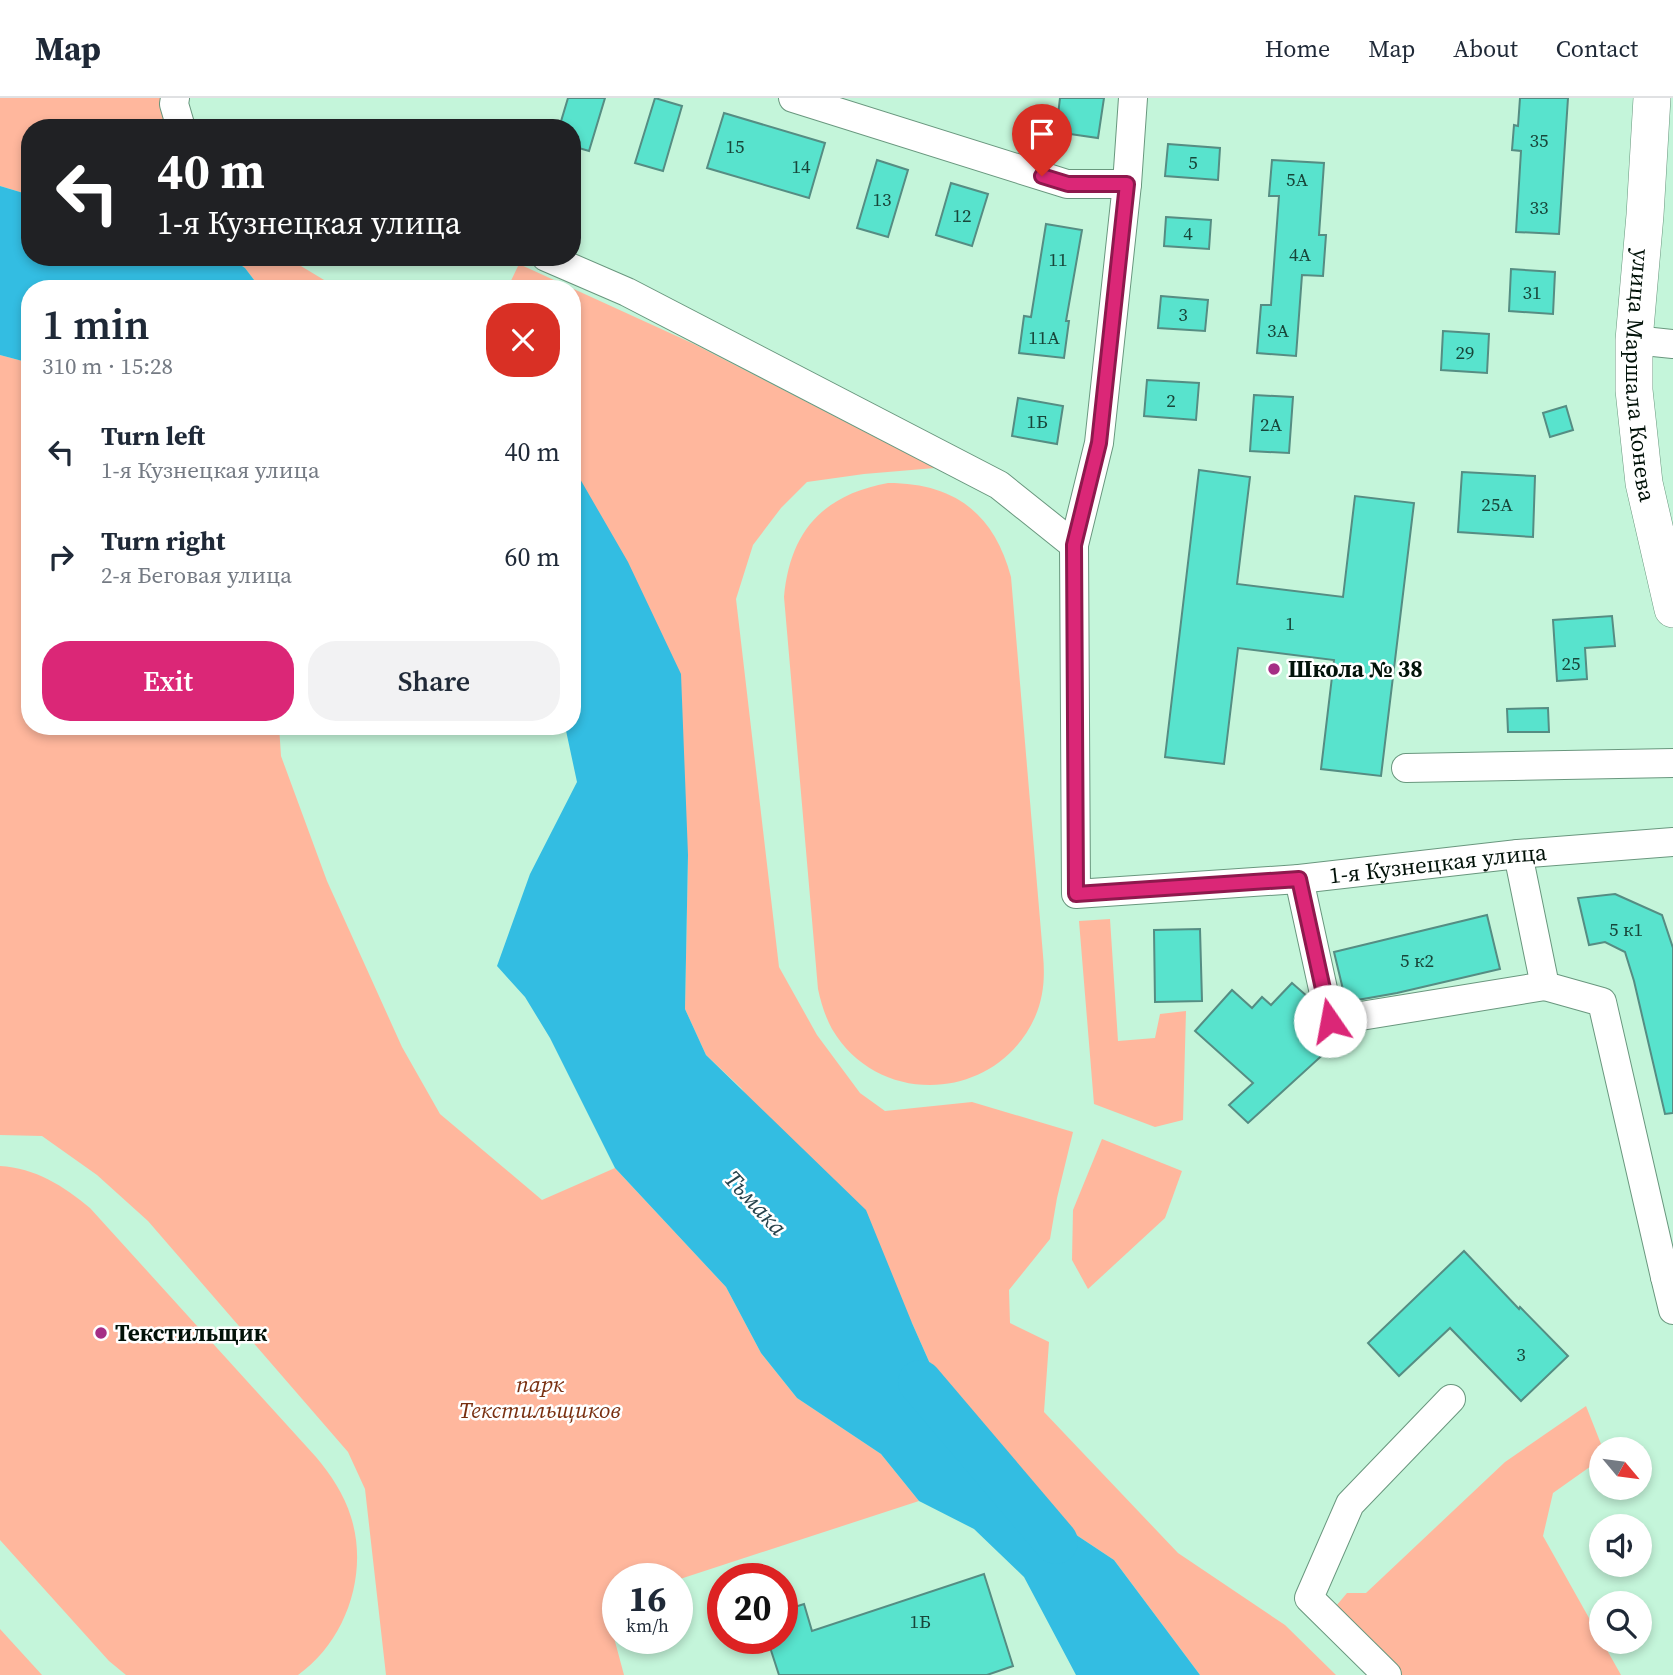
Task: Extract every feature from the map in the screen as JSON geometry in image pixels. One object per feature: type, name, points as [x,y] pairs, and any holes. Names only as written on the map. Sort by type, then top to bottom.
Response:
[{"type":"main road","name":"улица Маршала Конева","points":[[1652,98],[1634,341],[1634,390],[1644,483],[1673,609]]},
{"type":"street","points":[[175,98],[178,119]]},
{"type":"street","points":[[793,98],[1068,184],[1127,184]]},
{"type":"street","points":[[567,266],[627,292],[999,485],[1074,545],[1099,443],[1127,184],[1133,98]]},
{"type":"street","points":[[1634,341],[1673,344]]},
{"type":"street","name":"1-я Кузнецкая улица","points":[[1074,545],[1076,894],[1299,879],[1518,854],[1673,842]]},
{"type":"street","points":[[1406,768],[1673,763]]},
{"type":"street","points":[[1518,854],[1545,986]]},
{"type":"street","points":[[1299,879],[1330,1021],[1545,986],[1602,1002],[1669,1276],[1673,1310]]},
{"type":"street","points":[[1387,1675],[1309,1598],[1350,1504],[1451,1399]]},
{"type":"green space","points":[[0,98],[175,98],[179,119],[21,119],[21,192],[0,186]]},
{"type":"green space","points":[[242,266],[301,266],[324,280],[254,280]]},
{"type":"green space","points":[[518,266],[523,266],[554,280],[511,280]]},
{"type":"green space","points":[[581,292],[694,344],[935,468],[807,482],[781,508],[753,545],[736,599],[779,967],[817,1035],[860,1093],[885,1111],[972,1102],[1073,1132],[1050,1239],[1009,1290],[1010,1323],[1049,1342],[1044,1412],[1178,1553],[1285,1625],[1336,1675],[1200,1675],[1114,1560],[1013,1493],[958,1427],[912,1323],[741,1088],[706,1055],[685,1009],[688,855],[581,489]]},
{"type":"green space","name":"парк Текстильщиков","points":[[0,355],[21,361],[21,735],[280,735],[281,756],[327,881],[402,1047],[440,1114],[542,1200],[615,1168],[726,1287],[761,1353],[797,1398],[881,1454],[919,1501],[729,1563],[707,1563],[707,1570],[693,1575],[693,1563],[602,1563],[602,1654],[618,1654],[624,1675],[386,1675],[365,1489],[348,1452],[148,1221],[97,1175],[42,1136],[0,1135]]},
{"type":"green space","points":[[888,483],[912,484],[933,489],[968,506],[994,535],[1004,555],[1011,577],[1043,955],[1044,979],[1040,1002],[1035,1017],[1017,1045],[994,1066],[966,1079],[937,1085],[907,1083],[878,1073],[853,1055],[832,1029],[822,1004],[818,989],[784,597],[794,553],[802,535],[814,520],[845,497]]},
{"type":"green space","points":[[1110,919],[1118,1041],[1155,1038],[1160,1014],[1186,1011],[1183,1120],[1155,1127],[1094,1104],[1079,921]]},
{"type":"green space","points":[[1102,1139],[1182,1171],[1165,1218],[1088,1289],[1072,1260],[1073,1210]]},
{"type":"green space","name":"Текстильщик","points":[[0,1166],[37,1174],[70,1192],[90,1208],[316,1457],[337,1485],[351,1517],[356,1539],[355,1583],[341,1625],[315,1661],[298,1675],[126,1675],[109,1661],[0,1540]]},
{"type":"green space","points":[[1586,1406],[1598,1437],[1589,1437],[1589,1468],[1553,1493],[1543,1536],[1589,1618],[1589,1654],[1609,1654],[1621,1675],[1372,1675],[1331,1612],[1347,1593],[1366,1593],[1505,1462]]},
{"type":"green space","points":[[0,1629],[42,1675],[0,1675]]},
{"type":"water","points":[[0,186],[21,192],[21,266],[242,266],[254,280],[21,280],[21,361],[0,355]]},
{"type":"water","points":[[581,481],[628,562],[681,674],[688,855],[685,1009],[706,1055],[866,1210],[958,1427],[1013,1493],[1114,1560],[1200,1675],[1076,1675],[1024,1577],[974,1529],[919,1501],[881,1454],[797,1398],[761,1353],[726,1287],[615,1168],[550,1038],[525,997],[497,966],[530,874],[577,782],[567,735],[581,735]]},
{"type":"building","points":[[568,98],[605,98],[589,151],[581,149],[581,119],[562,119]]},
{"type":"building","points":[[655,98],[682,106],[663,171],[635,163]]},
{"type":"building","points":[[1060,98],[1104,98],[1098,138],[1056,132]]},
{"type":"building","points":[[1520,98],[1568,98],[1559,234],[1516,232],[1521,151],[1512,150],[1514,125],[1518,126]]},
{"type":"building","points":[[724,113],[825,143],[809,198],[707,168]]},
{"type":"building","points":[[1168,144],[1220,148],[1218,180],[1165,176]]},
{"type":"building","points":[[877,160],[908,170],[888,237],[857,228]]},
{"type":"building","points":[[1272,160],[1324,163],[1319,235],[1326,235],[1323,276],[1302,275],[1296,356],[1257,353],[1261,305],[1271,305],[1279,196],[1269,196]]},
{"type":"building","points":[[951,183],[988,194],[972,246],[936,235]]},
{"type":"building","points":[[1166,217],[1211,220],[1209,249],[1164,246]]},
{"type":"building","points":[[1046,224],[1082,230],[1066,321],[1069,321],[1064,358],[1019,353],[1024,316],[1031,317]]},
{"type":"building","points":[[1511,269],[1555,272],[1553,314],[1509,311]]},
{"type":"building","points":[[1161,296],[1208,300],[1205,331],[1158,328]]},
{"type":"building","points":[[1443,331],[1489,334],[1487,373],[1441,370]]},
{"type":"building","points":[[1147,380],[1199,383],[1196,420],[1144,416]]},
{"type":"building","points":[[1254,395],[1293,397],[1289,453],[1250,451]]},
{"type":"building","points":[[1018,398],[1063,406],[1057,444],[1012,436]]},
{"type":"building","points":[[1566,406],[1573,430],[1550,437],[1543,413]]},
{"type":"building","points":[[1199,470],[1250,477],[1237,584],[1343,597],[1355,496],[1414,503],[1381,776],[1321,769],[1334,660],[1238,648],[1224,764],[1165,757]]},
{"type":"building","points":[[1462,472],[1535,476],[1533,537],[1458,532]]},
{"type":"building","points":[[1612,616],[1615,646],[1585,648],[1587,679],[1557,681],[1553,620]]},
{"type":"building","points":[[1548,708],[1549,732],[1508,732],[1507,709]]},
{"type":"building","points":[[1615,894],[1662,915],[1673,948],[1673,1113],[1665,1114],[1625,952],[1605,942],[1589,945],[1578,898]]},
{"type":"building","points":[[1487,915],[1500,969],[1346,1002],[1334,952]]},
{"type":"building","points":[[1200,929],[1202,1001],[1155,1002],[1154,930]]},
{"type":"building","points":[[1292,983],[1308,997],[1311,1014],[1301,1016],[1328,1050],[1248,1123],[1229,1105],[1253,1083],[1195,1031],[1232,990],[1252,1008],[1262,997],[1271,1005]]},
{"type":"building","points":[[1464,1251],[1568,1356],[1521,1401],[1450,1328],[1399,1376],[1368,1343]]},
{"type":"building","points":[[984,1574],[1013,1666],[987,1675],[779,1675],[772,1654],[798,1654],[798,1606],[804,1604],[812,1631]]},
{"type":"waterway","name":"Тьмака","points":[[920,1382],[1056,1542]]},
{"type":"place","name":"Школа № 38","points":[[1274,669]]},
{"type":"place","name":"Текстильщик","points":[[101,1333]]},
{"type":"route","points":[[1042,176],[1068,184],[1127,184],[1099,443],[1074,545],[1076,894],[1299,879],[1330,1021]]}]
